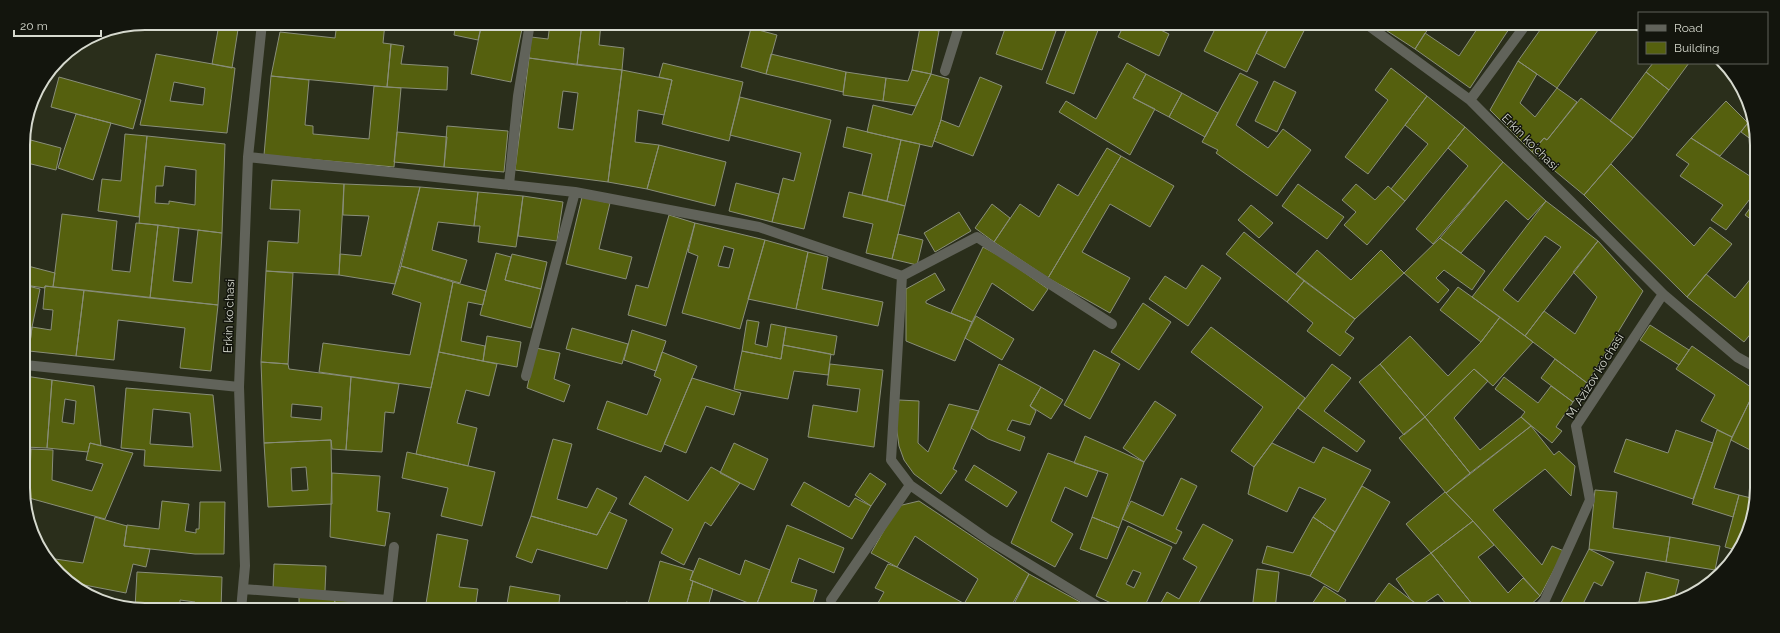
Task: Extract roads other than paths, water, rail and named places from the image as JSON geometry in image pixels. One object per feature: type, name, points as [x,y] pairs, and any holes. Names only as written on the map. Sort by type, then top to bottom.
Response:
[{"type":"street","name":"Erkin koʻchasi","points":[[242,603],[244,566],[239,387],[248,157],[261,30]]},
{"type":"street","points":[[509,185],[518,96],[529,30]]},
{"type":"street","points":[[945,71],[958,30]]},
{"type":"street","name":"Erkin koʻchasi","points":[[1375,30],[1470,100],[1663,294],[1737,357],[1750,364]]},
{"type":"street","points":[[1470,100],[1522,30]]},
{"type":"street","points":[[248,157],[575,192],[759,227],[902,276],[977,237],[1112,324]]},
{"type":"street","points":[[526,376],[575,192]]},
{"type":"street","points":[[902,276],[891,460],[910,485],[989,540],[1092,603]]},
{"type":"street","name":"M. Azizov koʻchasi","points":[[1543,603],[1590,500],[1576,426],[1663,294]]},
{"type":"street","points":[[30,366],[239,387]]},
{"type":"street","points":[[831,600],[910,485]]},
{"type":"street","points":[[243,589],[388,600],[394,547]]}]
